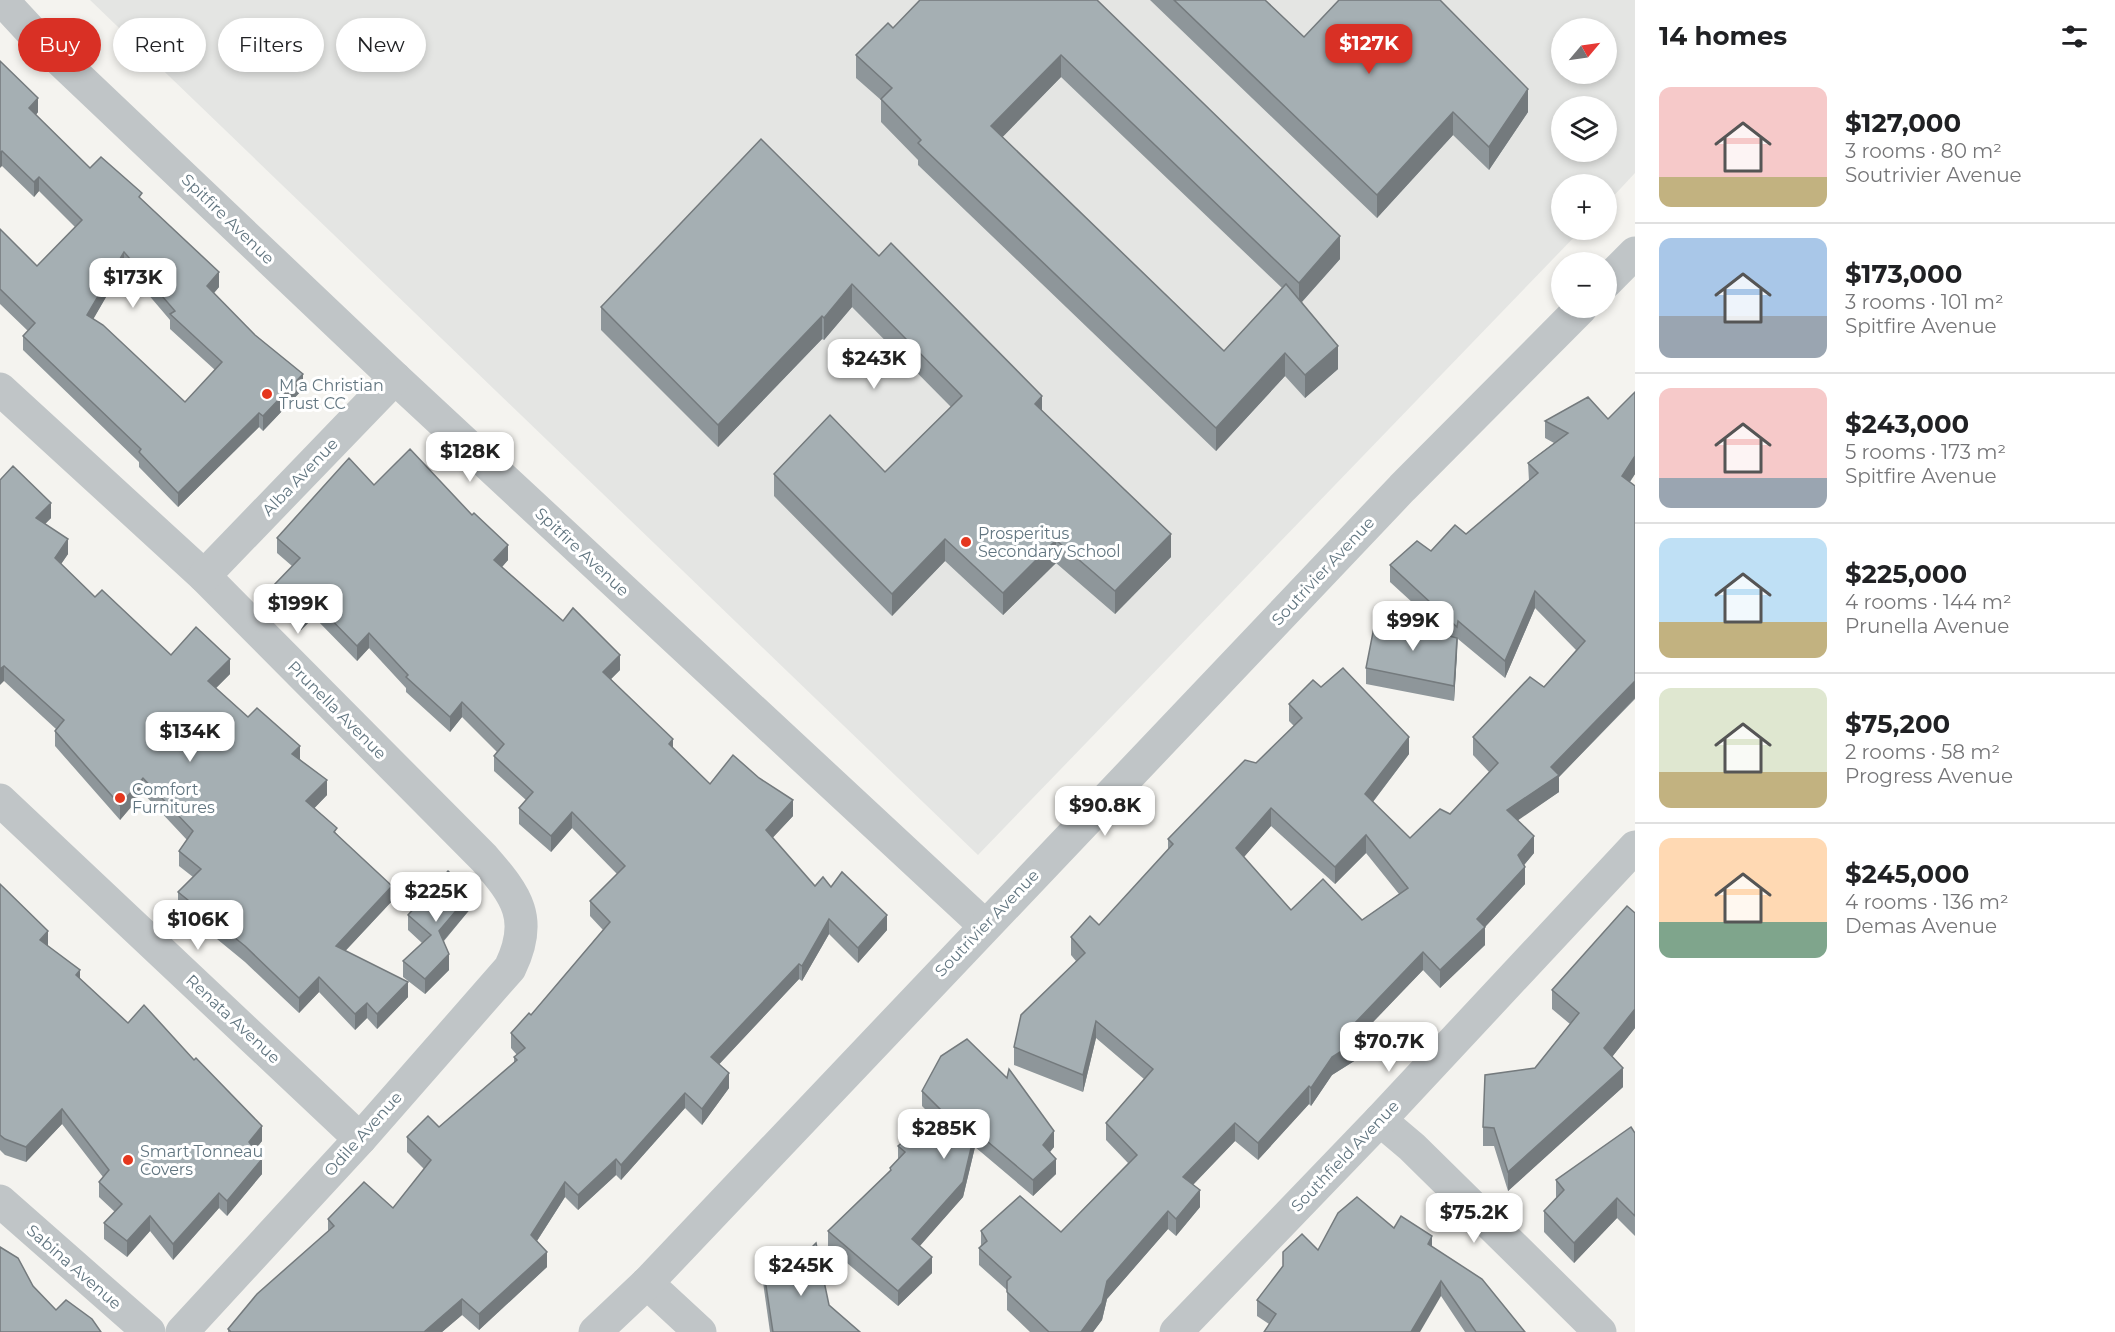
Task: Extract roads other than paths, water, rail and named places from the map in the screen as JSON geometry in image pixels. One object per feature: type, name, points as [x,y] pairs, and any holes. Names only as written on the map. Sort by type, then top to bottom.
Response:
[{"type":"street","name":"Spitfire Avenue","points":[[2,0],[41,42],[395,378],[984,925]]},
{"type":"street","points":[[1617,271],[1635,253]]},
{"type":"street","name":"Soutrivier Avenue","points":[[595,1332],[646,1283],[1402,488],[1571,318]]},
{"type":"street","name":"Alba Avenue","points":[[204,576],[395,378]]},
{"type":"street","name":"Prunella Avenue","points":[[0,389],[204,576],[484,858],[517,900],[521,924]]},
{"type":"street","name":"Renata Avenue","points":[[0,800],[360,1139]]},
{"type":"street","name":"Southfield Avenue","points":[[1176,1332],[1380,1120],[1635,847]]},
{"type":"street","name":"Odile Avenue","points":[[182,1332],[360,1139],[510,968],[519,950],[521,924]]},
{"type":"street","points":[[1380,1120],[1412,1147],[1600,1332]]},
{"type":"street","name":"Sabina Avenue","points":[[0,1201],[149,1332]]},
{"type":"street","points":[[646,1283],[700,1332]]},
{"type":"place","name":"M a Christian Trust CC","points":[[267,394]]},
{"type":"place","name":"Prosperitus Secondary School","points":[[966,542]]},
{"type":"place","name":"Comfort Furnitures","points":[[120,798]]},
{"type":"place","name":"Smart Tonneau Covers","points":[[128,1160]]}]
